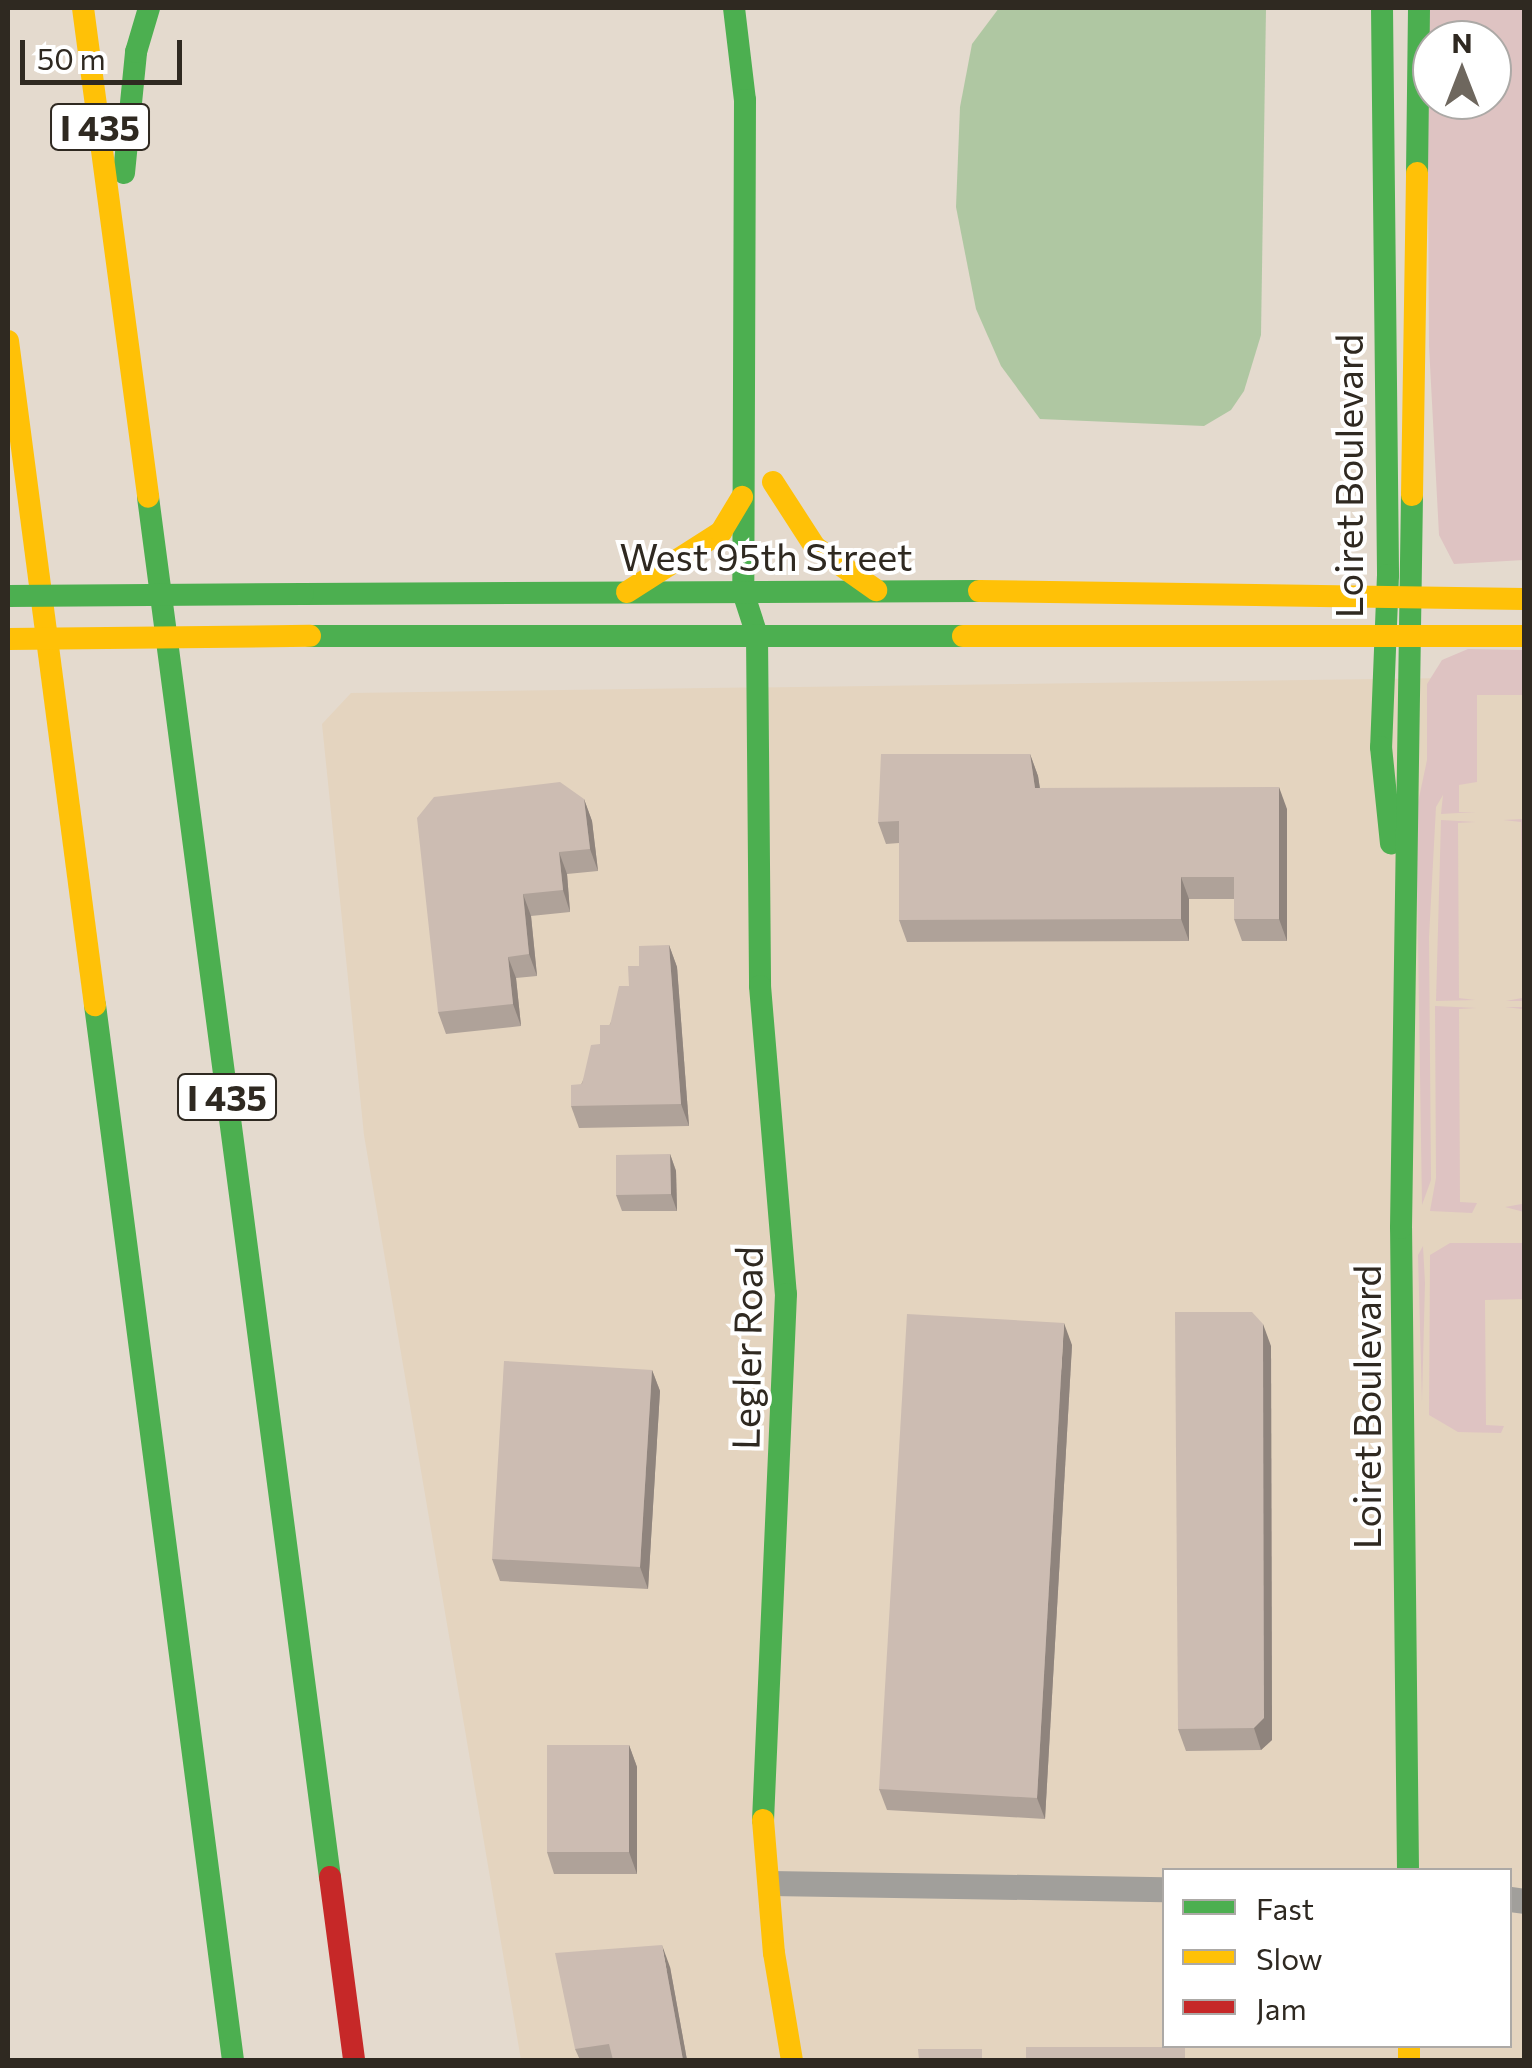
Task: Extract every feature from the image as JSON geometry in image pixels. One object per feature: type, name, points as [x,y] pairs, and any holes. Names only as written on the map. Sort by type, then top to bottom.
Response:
[{"type":"main road","name":"I 435","points":[[83,8],[354,2060]]},
{"type":"main road","points":[[117,247],[136,52],[149,8]]},
{"type":"main road","points":[[734,8],[745,100],[743,592],[757,635]]},
{"type":"main road","name":"Loiret Boulevard","points":[[1382,8],[1381,748],[1402,944]]},
{"type":"main road","name":"Loiret Boulevard","points":[[1408,1868],[1402,944],[1414,636],[1420,8]]},
{"type":"main road","points":[[1383,180],[1420,180]]},
{"type":"main road","points":[[8,341],[233,2060]]},
{"type":"main road","points":[[772,533],[773,472],[815,547],[876,590]]},
{"type":"main road","points":[[627,592],[720,532],[742,497]]},
{"type":"main road","points":[[757,635],[772,592],[772,567]]},
{"type":"main road","name":"West 95th Street","points":[[8,596],[876,590],[1524,599]]},
{"type":"main road","name":"Legler Road","points":[[757,635],[760,986],[786,1294],[764,1710],[774,1953],[792,2060]]},
{"type":"main road","points":[[8,639],[1524,636]]},
{"type":"street","points":[[770,1883],[1162,1889]]},
{"type":"shaded area","points":[[999,8],[1266,8],[1261,335],[1244,391],[1231,410],[1204,426],[1040,419],[1001,366],[976,309],[956,207],[960,107],[972,44]]},
{"type":"shaded area","points":[[1427,8],[1524,8],[1524,560],[1454,564],[1439,535],[1429,346],[1428,120],[1512,120],[1512,20],[1427,20]]},
{"type":"shaded area","points":[[1468,649],[1524,650],[1524,695],[1477,695],[1477,782],[1459,785],[1459,812],[1476,812],[1441,814],[1443,795],[1436,807],[1429,937],[1431,1180],[1422,1205],[1416,812],[1427,760],[1427,684],[1442,660]]},
{"type":"shaded area","points":[[1524,677],[1524,2060],[521,2060],[364,1135],[322,724],[351,693]]},
{"type":"shaded area","points":[[1524,819],[1524,1001],[1506,1001],[1522,998],[1521,822],[1503,820]]},
{"type":"shaded area","points":[[1441,820],[1476,822],[1458,823],[1459,998],[1475,1000],[1436,1001]]},
{"type":"shaded area","points":[[1435,1006],[1477,1008],[1459,1009],[1460,1202],[1477,1203],[1472,1213],[1430,1211],[1436,1178]]},
{"type":"shaded area","points":[[1505,1007],[1524,1007],[1524,1212],[1505,1207],[1522,1204],[1522,1009]]},
{"type":"shaded area","points":[[1450,1243],[1524,1243],[1524,1299],[1485,1300],[1486,1425],[1504,1426],[1501,1433],[1458,1432],[1429,1415],[1430,1255]]},
{"type":"shaded area","points":[[1423,1246],[1425,1283],[1422,1401],[1418,1255]]},
{"type":"building","points":[[881,754],[1030,754],[1035,788],[1279,787],[1279,919],[1234,919],[1234,877],[1181,877],[1181,919],[899,920],[899,821],[878,822]]},
{"type":"building","points":[[560,782],[584,799],[590,849],[559,852],[563,890],[523,894],[529,954],[508,957],[513,1004],[438,1012],[417,818],[434,797]]},
{"type":"building","points":[[669,945],[681,1104],[571,1106],[571,1085],[582,1084],[591,1045],[600,1044],[600,1025],[610,1025],[619,986],[629,986],[628,966],[639,966],[639,946]]},
{"type":"building","points":[[670,1154],[671,1194],[616,1195],[616,1155]]},
{"type":"building","points":[[1175,1312],[1252,1312],[1263,1324],[1264,1718],[1254,1728],[1178,1729]]},
{"type":"building","points":[[907,1314],[1064,1323],[1037,1798],[879,1789]]},
{"type":"building","points":[[504,1361],[652,1370],[640,1567],[492,1559]]},
{"type":"building","points":[[547,1745],[629,1745],[629,1852],[547,1852]]},
{"type":"building","points":[[662,1945],[683,2060],[613,2060],[609,2044],[575,2049],[555,1953]]},
{"type":"building","points":[[1026,2047],[1185,2048],[1185,2060],[1026,2060]]},
{"type":"building","points":[[918,2049],[982,2049],[982,2060],[919,2060]]},
{"type":"traffic: fast","points":[[124,173],[136,52],[149,8]]},
{"type":"traffic: fast","points":[[734,8],[745,100],[743,592]]},
{"type":"traffic: fast","points":[[1382,8],[1388,575],[1381,747],[1391,843]]},
{"type":"traffic: fast","points":[[1417,173],[1419,8]]},
{"type":"traffic: fast","points":[[1408,1868],[1401,1228],[1412,495]]},
{"type":"traffic: fast","points":[[148,497],[330,1877]]},
{"type":"traffic: fast","points":[[303,594],[979,591]]},
{"type":"traffic: fast","points":[[743,592],[757,635],[760,986],[786,1294],[763,1820]]},
{"type":"traffic: fast","points":[[8,596],[303,594]]},
{"type":"traffic: fast","points":[[310,636],[963,636]]},
{"type":"traffic: fast","points":[[95,1005],[233,2060]]},
{"type":"traffic: slow","points":[[83,8],[148,497]]},
{"type":"traffic: slow","points":[[1412,495],[1417,173]]},
{"type":"traffic: slow","points":[[8,341],[95,1005]]},
{"type":"traffic: slow","points":[[773,482],[815,547],[876,590]]},
{"type":"traffic: slow","points":[[627,592],[721,532],[742,497]]},
{"type":"traffic: slow","points":[[979,591],[1524,599]]},
{"type":"traffic: slow","points":[[8,639],[310,636]]},
{"type":"traffic: slow","points":[[963,636],[1524,636]]},
{"type":"traffic: slow","points":[[763,1820],[774,1953],[792,2060]]},
{"type":"traffic: slow","points":[[1409,2048],[1409,2060]]},
{"type":"traffic: jam","points":[[330,1877],[354,2060]]}]
